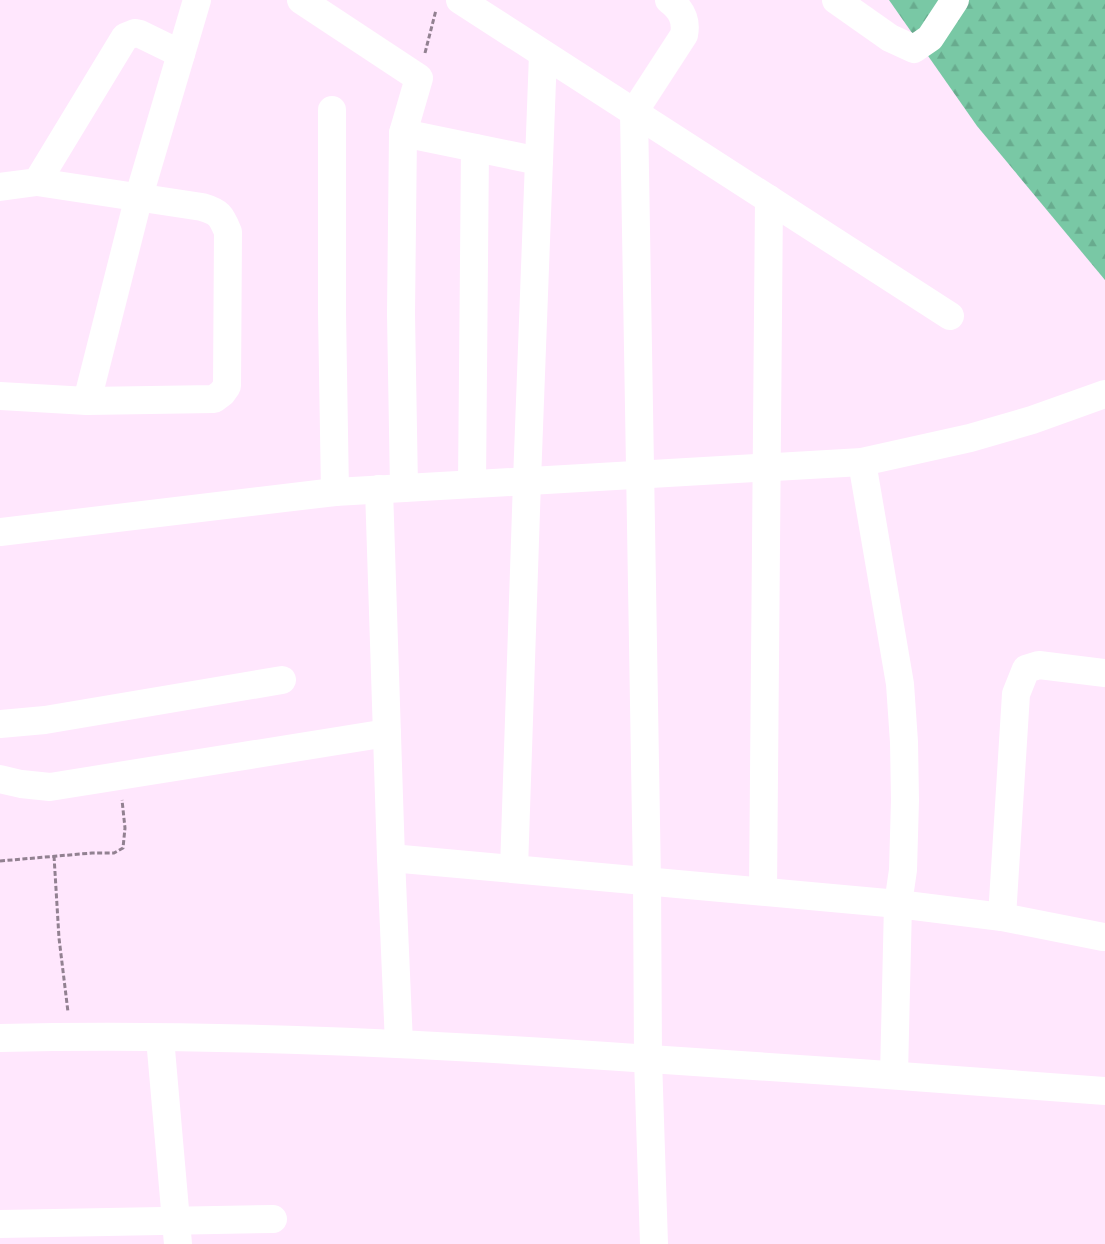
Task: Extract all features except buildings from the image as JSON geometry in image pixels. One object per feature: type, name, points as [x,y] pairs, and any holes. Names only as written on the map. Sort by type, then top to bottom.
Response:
[{"type":"street","points":[[87,401],[139,196],[197,0]]},
{"type":"street","points":[[302,0],[419,78],[403,133],[401,314],[392,488],[387,733],[399,1044]]},
{"type":"street","points":[[654,1244],[648,1059],[648,881],[634,112],[684,35],[686,26],[684,18],[669,0]]},
{"type":"street","points":[[836,0],[890,38],[914,49],[930,38],[955,0]]},
{"type":"street","points":[[448,4],[543,54],[950,316]]},
{"type":"street","points":[[37,182],[125,37],[135,33],[140,34],[181,54]]},
{"type":"street","points":[[514,869],[543,54]]},
{"type":"street","points":[[332,110],[332,313],[335,492]]},
{"type":"street","points":[[403,133],[540,161]]},
{"type":"street","points":[[472,484],[475,148]]},
{"type":"street","points":[[0,187],[37,182],[202,207],[216,211],[222,217],[228,232],[227,386],[214,399],[87,401],[0,396]]},
{"type":"street","points":[[763,891],[769,199]]},
{"type":"street","points":[[0,532],[335,492],[862,462],[970,438],[1032,420],[1105,394]]},
{"type":"street","points":[[862,462],[900,684],[905,800],[903,870],[898,904],[894,1074]]},
{"type":"street","points":[[1002,917],[1016,694],[1026,669],[1039,665],[1105,673]]},
{"type":"street","points":[[0,724],[44,720],[282,680]]},
{"type":"street","points":[[0,779],[21,784],[50,787],[387,733]]},
{"type":"street","points":[[391,858],[898,904],[1002,917],[1103,937]]},
{"type":"street","points":[[0,1038],[70,1036],[399,1044],[514,1049],[894,1074],[1105,1091]]},
{"type":"street","points":[[160,1038],[178,1232]]},
{"type":"street","points":[[0,1224],[178,1232],[273,1219]]},
{"type":"path","points":[[419,78],[448,4]]},
{"type":"path","points":[[0,861],[92,853],[114,853],[122,848],[125,828],[120,775]]},
{"type":"path","points":[[54,856],[59,938],[70,1036]]},
{"type":"green space","points":[[889,0],[1105,0],[1105,280],[977,126]]}]
